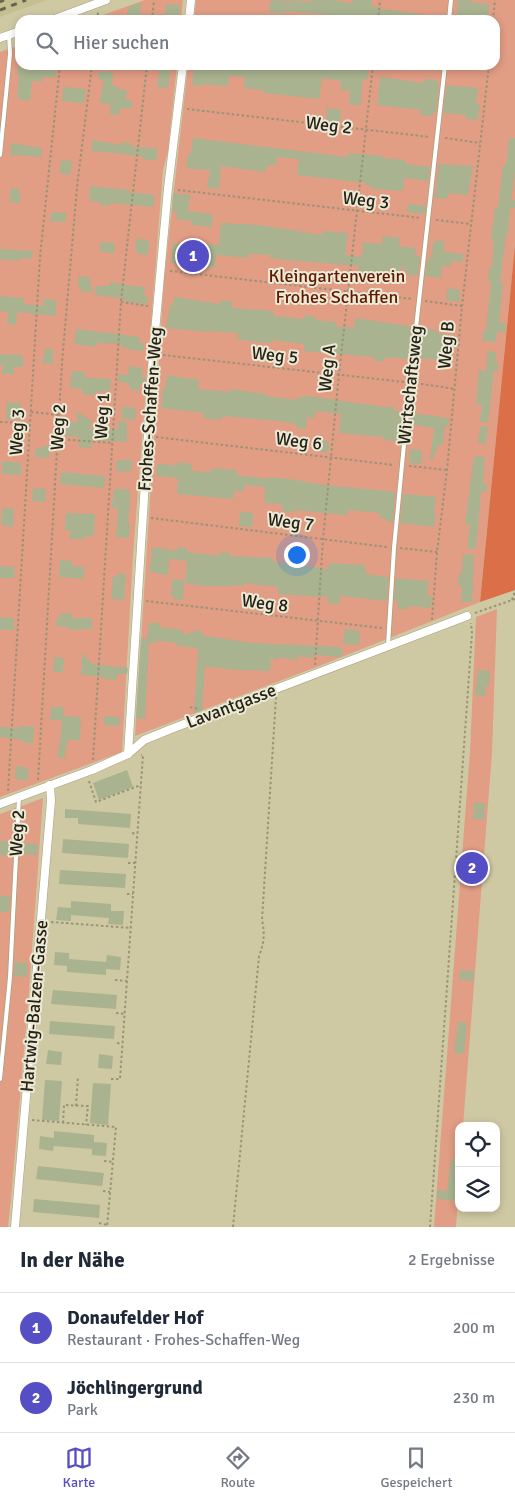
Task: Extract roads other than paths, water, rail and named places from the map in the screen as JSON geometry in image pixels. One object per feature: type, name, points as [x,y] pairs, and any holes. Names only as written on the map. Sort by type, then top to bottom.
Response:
[{"type":"street","points":[[66,15],[106,0]]},
{"type":"street","points":[[190,15],[191,0]]},
{"type":"street","points":[[0,38],[15,33]]},
{"type":"street","name":"Frohes-Schaffen-Weg","points":[[129,753],[153,354],[168,188],[182,70]]},
{"type":"street","name":"Lavantgasse","points":[[4,802],[89,771],[129,753],[144,740],[467,616]]},
{"type":"street","name":"Hartwig-Balzen-Gasse","points":[[15,1227],[52,800],[50,785]]},
{"type":"lane","points":[[450,15],[451,0]]},
{"type":"lane","points":[[0,154],[10,54],[9,35]]},
{"type":"lane","name":"Wirtschaftsweg","points":[[388,645],[394,548],[410,382],[444,70]]},
{"type":"lane","name":"Weg 2","points":[[0,1080],[10,977],[19,796]]},
{"type":"railway","points":[[0,2],[4,0]]},
{"type":"railway","points":[[0,10],[26,0]]},
{"type":"place","name":"Donaufelder Hof","points":[[193,256]]},
{"type":"place","name":"Jöchlingergrund","points":[[472,868]]},
{"type":"park label","name":"Kleingartenverein Frohes Schaffen","points":[[337,286]]}]
